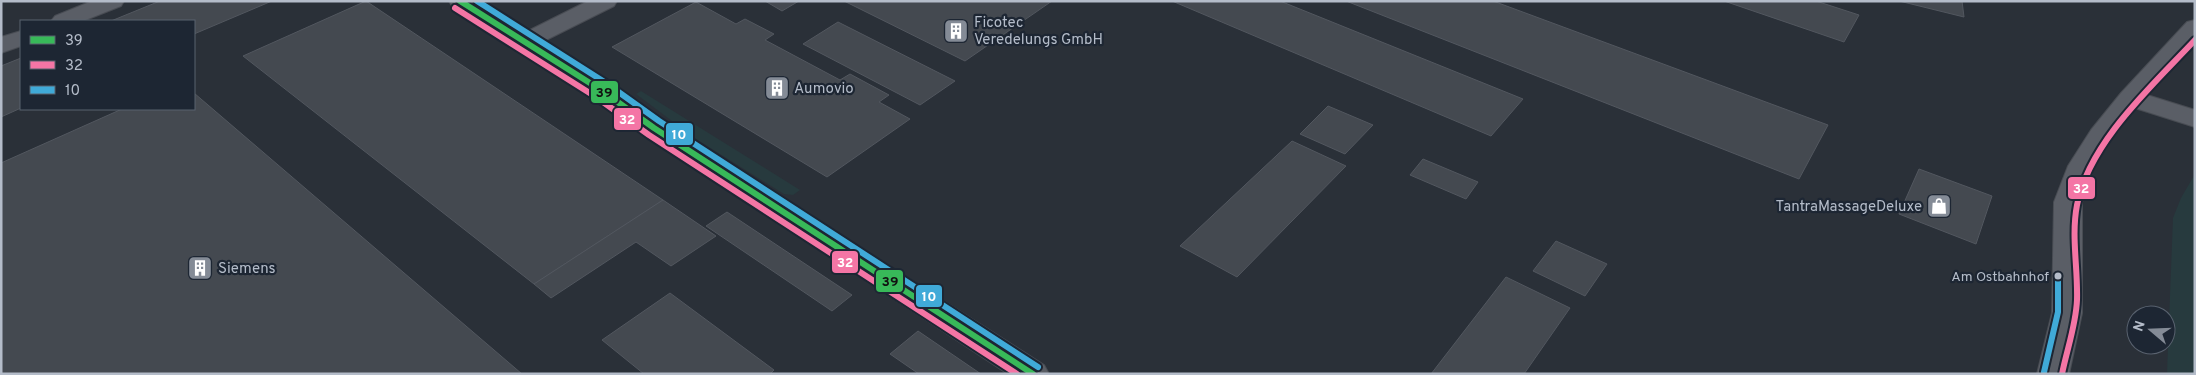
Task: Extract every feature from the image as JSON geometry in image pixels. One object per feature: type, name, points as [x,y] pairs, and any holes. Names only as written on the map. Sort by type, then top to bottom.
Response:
[{"type":"street","points":[[66,20],[113,1]]},
{"type":"street","points":[[460,1],[526,42],[654,128],[1032,374]]},
{"type":"street","points":[[526,42],[606,1]]},
{"type":"street","points":[[2054,374],[2067,313],[2068,202],[2081,166],[2100,136],[2130,98],[2195,27]]},
{"type":"street","points":[[1,46],[20,38]]},
{"type":"street","points":[[2130,98],[2195,119]]},
{"type":"green space","points":[[641,91],[800,190],[793,195],[784,194],[696,139],[636,94]]},
{"type":"green space","points":[[2195,174],[2195,374],[2167,374],[2168,355],[2176,355],[2176,305],[2170,305],[2173,218],[2181,198]]},
{"type":"building","points":[[160,1],[272,1],[195,34],[195,20],[113,20]]},
{"type":"building","points":[[366,1],[663,200],[534,284],[243,56]]},
{"type":"building","points":[[765,1],[799,1],[782,11]]},
{"type":"building","name":"Ficotec Veredelungs GmbH","points":[[844,1],[1052,1],[965,61]]},
{"type":"building","points":[[1172,1],[1280,1],[1523,99],[1491,136]]},
{"type":"building","points":[[1346,1],[1493,1],[1828,125],[1799,179]]},
{"type":"building","points":[[1724,1],[1816,1],[1859,15],[1844,42]]},
{"type":"building","points":[[1899,1],[1962,1],[1964,17]]},
{"type":"building","name":"Aumovio","points":[[696,2],[736,24],[745,19],[774,34],[765,40],[840,80],[850,74],[889,95],[879,102],[910,119],[827,177],[612,47]]},
{"type":"building","points":[[838,22],[955,81],[920,105],[803,44]]},
{"type":"building","points":[[20,58],[20,108],[1,117],[1,66]]},
{"type":"building","name":"Siemens","points":[[195,94],[522,374],[1,374],[1,163],[120,110],[195,110]]},
{"type":"building","points":[[1328,106],[1373,125],[1345,154],[1300,134]]},
{"type":"building","points":[[1292,141],[1346,166],[1237,277],[1180,246]]},
{"type":"building","points":[[1423,159],[1478,182],[1466,199],[1410,175]]},
{"type":"building","points":[[1919,169],[1992,196],[1976,244],[1899,214]]},
{"type":"building","points":[[663,200],[716,236],[671,266],[636,242],[551,298],[534,284]]},
{"type":"building","points":[[727,212],[852,295],[832,311],[706,226]]},
{"type":"building","points":[[1556,241],[1607,264],[1585,296],[1533,271]]},
{"type":"building","points":[[1506,277],[1570,308],[1524,374],[1431,374]]},
{"type":"building","points":[[670,293],[774,370],[770,374],[644,374],[602,340]]},
{"type":"building","points":[[918,331],[981,374],[919,374],[890,354]]},
{"type":"transit line","name":"39","points":[[460,1],[601,90],[654,128],[1033,374]]},
{"type":"transit line","name":"10","points":[[477,1],[606,83],[659,121],[1038,367]]},
{"type":"transit line","name":"32","points":[[455,8],[596,97],[649,135],[1017,374]]},
{"type":"transit line","name":"32","points":[[2062,374],[2076,315],[2076,219],[2077,205],[2083,184],[2093,162],[2125,117],[2195,40]]},
{"type":"transit line","name":"10","points":[[2044,372],[2058,312],[2058,276]]},
{"type":"place","name":"Ficotec Veredelungs GmbH","points":[[956,31]]},
{"type":"place","name":"Aumovio","points":[[777,88]]},
{"type":"place","name":"TantraMassageDeluxe","points":[[1939,206]]},
{"type":"place","name":"Siemens","points":[[200,268]]},
{"type":"place","name":"Am Ostbahnhof","points":[[2058,276]]}]
